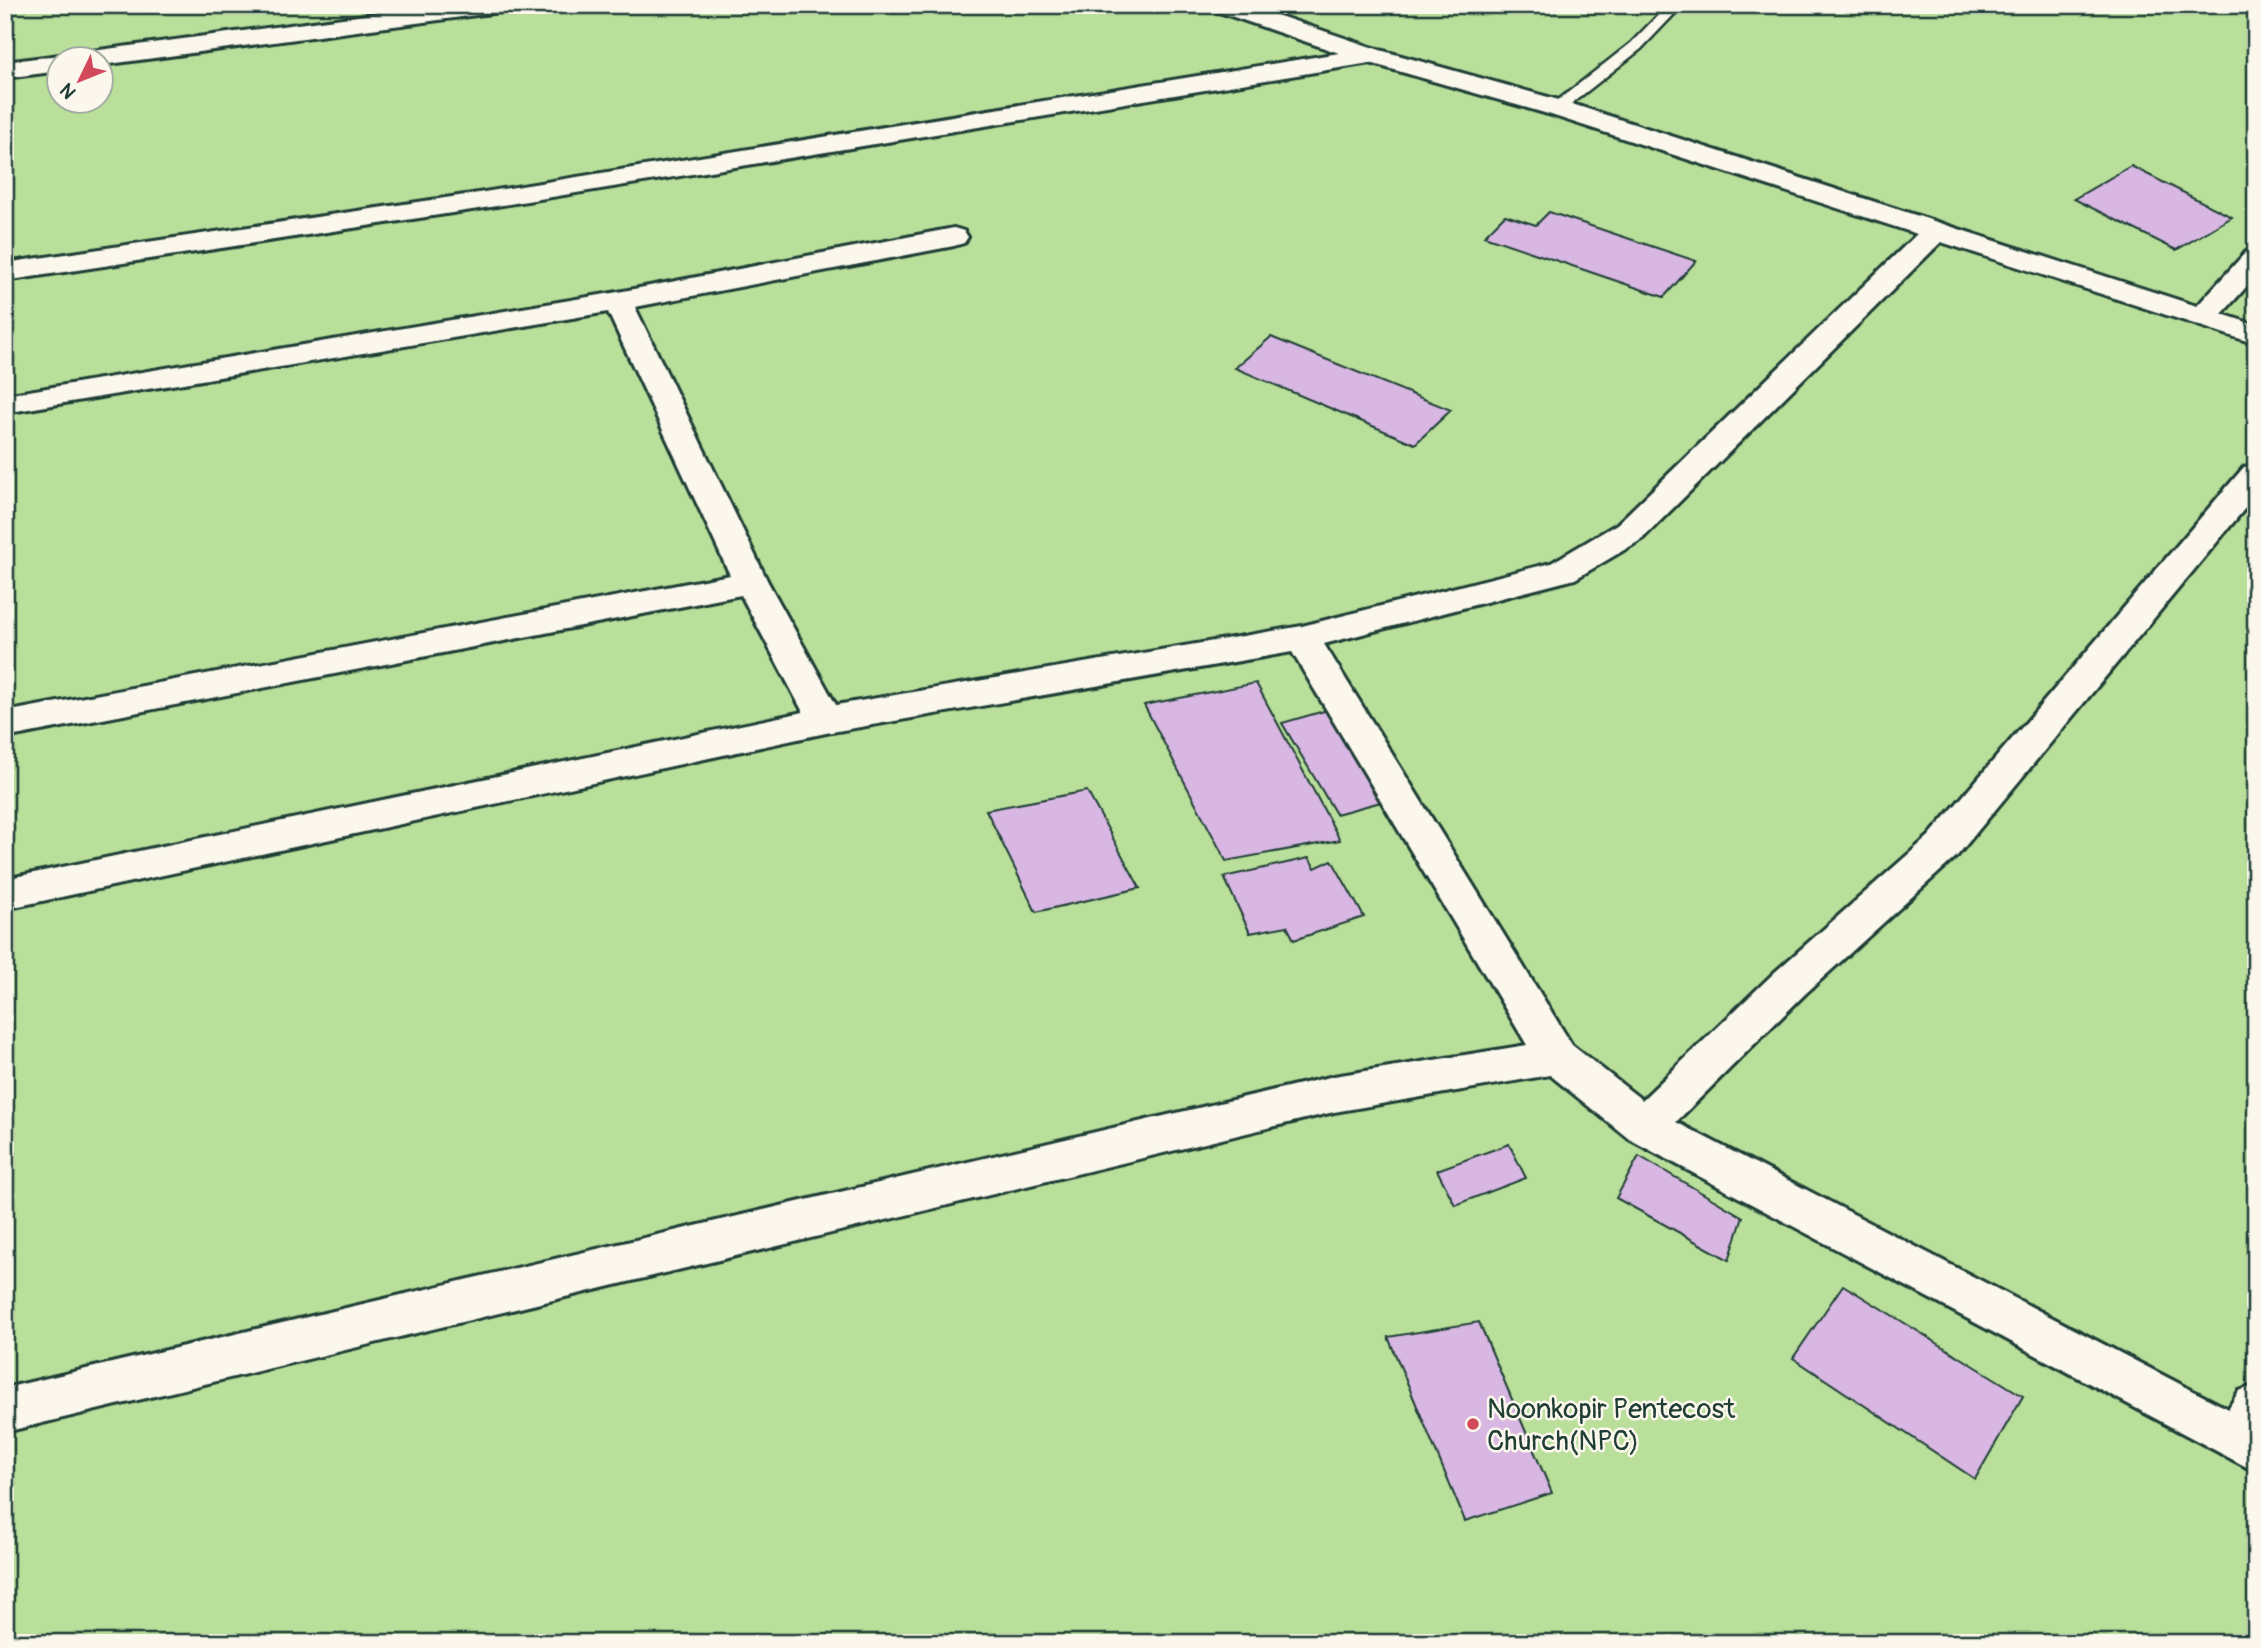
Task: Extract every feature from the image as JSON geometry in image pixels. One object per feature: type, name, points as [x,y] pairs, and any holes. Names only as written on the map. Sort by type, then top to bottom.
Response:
[{"type":"street","points":[[116,56],[499,5]]},
{"type":"street","points":[[1222,5],[1371,55],[1557,108],[2256,335]]},
{"type":"street","points":[[5,272],[485,200],[1371,55]]},
{"type":"street","points":[[5,70],[46,65]]},
{"type":"street","points":[[5,894],[826,720],[1302,638],[1563,571],[1629,532],[1937,230]]},
{"type":"street","points":[[5,404],[618,301],[954,237]]},
{"type":"street","points":[[2203,318],[2256,258]]},
{"type":"street","points":[[618,301],[751,582],[826,720]]},
{"type":"street","points":[[1644,1126],[1790,983],[1943,846],[2256,474]]},
{"type":"street","points":[[5,725],[751,582]]},
{"type":"street","points":[[1302,638],[1557,1057],[1644,1126],[2249,1431]]},
{"type":"street","points":[[5,1410],[1334,1094],[1557,1057]]},
{"type":"lane","points":[[1557,108],[1636,46],[1676,5]]},
{"type":"green space","points":[[5,5],[2256,5],[2256,1643],[5,1643]]},
{"type":"building","points":[[2131,166],[2232,217],[2176,250],[2074,199]]},
{"type":"building","points":[[1549,212],[1696,261],[1664,297],[1484,236],[1505,215],[1536,225]]},
{"type":"building","points":[[1271,337],[1451,410],[1415,444],[1235,368]]},
{"type":"building","points":[[1256,683],[1340,840],[1226,861],[1144,705]]},
{"type":"building","points":[[1338,707],[1392,799],[1336,814],[1282,723]]},
{"type":"building","points":[[1087,791],[1140,888],[1036,912],[986,810]]},
{"type":"building","points":[[1309,858],[1315,868],[1332,860],[1364,917],[1294,940],[1287,926],[1250,933],[1224,877]]},
{"type":"building","points":[[1509,1144],[1526,1178],[1455,1205],[1437,1170]]},
{"type":"building","points":[[1639,1156],[1743,1217],[1729,1260],[1616,1198]]},
{"type":"building","points":[[1843,1285],[2023,1396],[1975,1479],[1793,1358]]},
{"type":"building","points":[[1479,1322],[1552,1493],[1465,1521],[1388,1337]]},
{"type":"place","name":"Noonkopir Pentecost Church(NPC)","points":[[1473,1424]]}]
